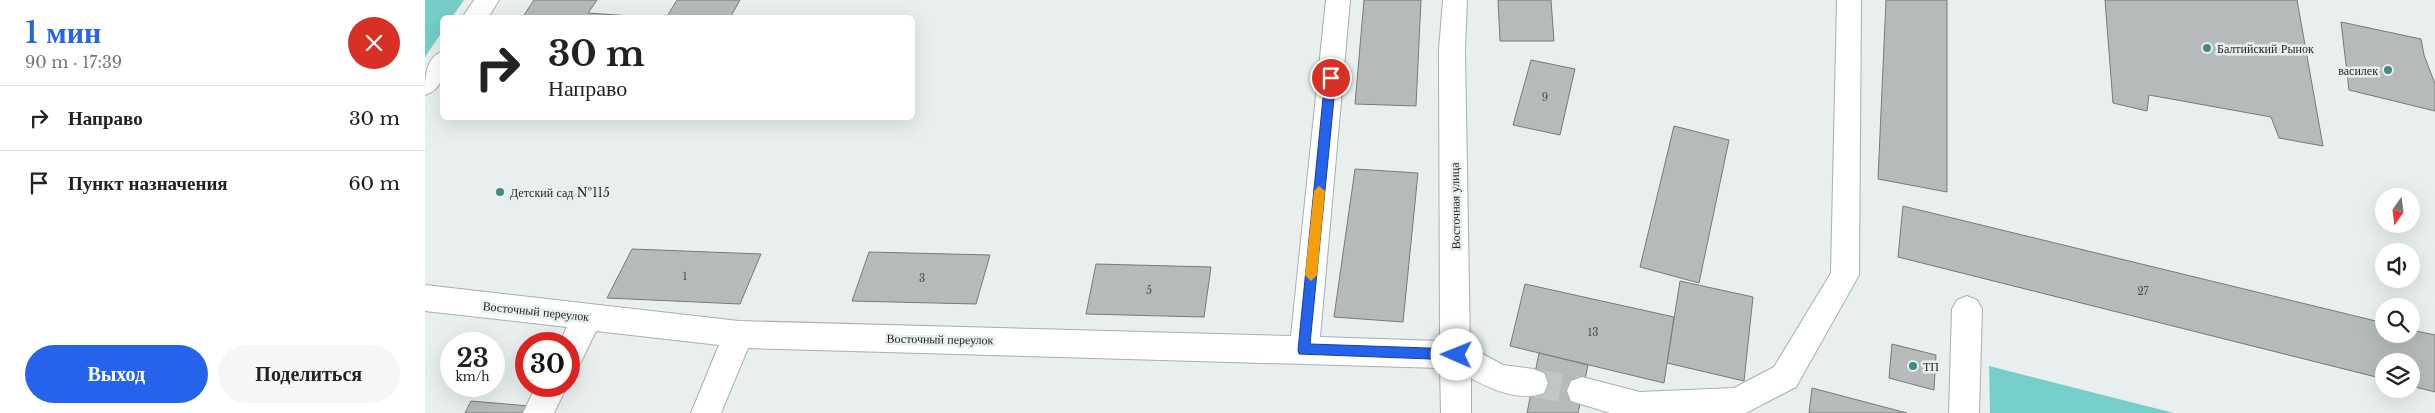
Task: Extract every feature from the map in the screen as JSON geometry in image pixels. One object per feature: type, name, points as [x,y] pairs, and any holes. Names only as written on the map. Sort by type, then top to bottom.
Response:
[{"type":"street","points":[[476,15],[487,0]]},
{"type":"street","points":[[1304,350],[1338,0]]},
{"type":"street","name":"Восточная улица","points":[[1455,0],[1452,50],[1457,355],[1456,413]]},
{"type":"street","points":[[1582,391],[1639,407],[1737,402],[1785,377],[1845,275],[1849,0]]},
{"type":"street","points":[[425,85],[440,65]]},
{"type":"street","name":"Восточный переулок","points":[[425,298],[739,334],[1457,355]]},
{"type":"street","points":[[1964,413],[1967,309]]},
{"type":"street","points":[[580,333],[588,317]]},
{"type":"street","points":[[706,413],[739,334]]},
{"type":"street","points":[[1457,355],[1499,378],[1533,383]]},
{"type":"street","points":[[538,413],[546,397]]},
{"type":"shaded area","points":[[425,0],[464,0],[453,15],[440,15],[440,35],[425,57]]},
{"type":"shaded area","points":[[1989,366],[2174,413],[1990,413]]},
{"type":"building","points":[[534,0],[597,0],[588,13],[616,15],[524,15]]},
{"type":"building","points":[[677,0],[740,0],[732,15],[668,15]]},
{"type":"building","points":[[1364,0],[1421,0],[1416,106],[1355,104]]},
{"type":"building","points":[[1498,0],[1551,0],[1554,41],[1500,41]]},
{"type":"building","points":[[1886,0],[1947,0],[1947,192],[1878,179]]},
{"type":"building","name":"Балтийский Рынок","points":[[2105,0],[2297,0],[2323,146],[2279,138],[2271,117],[2149,95],[2147,111],[2113,103]]},
{"type":"building","name":"василек","points":[[2341,22],[2421,39],[2424,55],[2435,84],[2435,111],[2349,90]]},
{"type":"building","points":[[1531,60],[1575,69],[1560,135],[1513,125]]},
{"type":"building","points":[[1674,126],[1729,140],[1699,283],[1640,267]]},
{"type":"building","points":[[1355,169],[1418,173],[1403,322],[1334,317]]},
{"type":"building","points":[[1903,206],[2375,321],[2375,343],[2420,343],[2420,332],[2435,335],[2435,392],[2420,388],[2420,353],[2375,353],[2375,377],[1898,257]]},
{"type":"building","points":[[632,249],[761,254],[740,304],[607,298]]},
{"type":"building","points":[[869,252],[990,255],[976,304],[852,301]]},
{"type":"building","points":[[1096,264],[1211,267],[1204,317],[1086,314]]},
{"type":"building","points":[[1680,281],[1753,297],[1744,381],[1667,363]]},
{"type":"building","points":[[1525,284],[1674,317],[1664,383],[1510,346]]},
{"type":"building","name":"ТП","points":[[1892,344],[1936,355],[1934,390],[1889,378]]},
{"type":"building","points":[[1539,353],[1588,365],[1578,413],[1527,413]]},
{"type":"building","points":[[1812,388],[1907,413],[1809,413]]},
{"type":"building","points":[[471,401],[529,406],[525,413],[465,413]]},
{"type":"tunnel","points":[[1533,383],[1582,391]]},
{"type":"slow traffic","points":[[1311,275],[1319,191]]},
{"type":"place","name":"Балтийский Рынок","points":[[2207,48]]},
{"type":"place","name":"василек","points":[[2388,70]]},
{"type":"place","name":"Детский сад №115","points":[[500,192]]},
{"type":"place","name":"ТП","points":[[1913,366]]},
{"type":"route","points":[[1331,78],[1304,350],[1457,355]]}]
